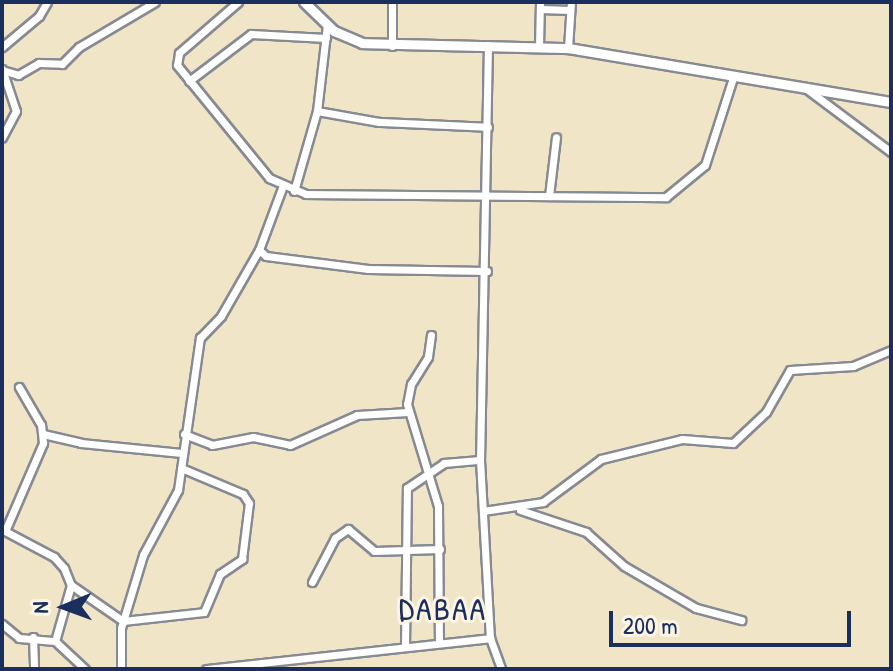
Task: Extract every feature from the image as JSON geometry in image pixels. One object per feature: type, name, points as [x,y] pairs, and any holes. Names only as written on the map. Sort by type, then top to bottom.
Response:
[{"type":"street","points":[[2,47],[47,2]]},
{"type":"street","points":[[2,70],[18,75],[39,63],[62,64],[79,47],[155,2]]},
{"type":"street","points":[[238,2],[179,53],[177,65],[282,188],[294,191],[489,198],[674,193],[713,151],[733,78]]},
{"type":"street","points":[[304,2],[327,25],[362,43],[568,48],[891,102]]},
{"type":"street","points":[[392,2],[392,46]]},
{"type":"street","points":[[539,46],[540,5],[570,6],[568,48]]},
{"type":"street","points":[[294,191],[317,111],[327,25]]},
{"type":"street","points":[[189,81],[251,34],[326,38]]},
{"type":"street","points":[[488,45],[489,198],[480,460],[490,638],[501,669]]},
{"type":"street","points":[[2,70],[16,111],[2,137]]},
{"type":"street","points":[[803,86],[891,152]]},
{"type":"street","points":[[317,111],[379,122],[488,127]]},
{"type":"street","points":[[549,196],[556,137]]},
{"type":"street","points":[[121,669],[123,621],[147,544],[178,490],[200,338],[221,316],[259,250],[282,188]]},
{"type":"street","points":[[259,250],[295,264],[487,271]]},
{"type":"street","points":[[431,335],[428,357],[408,393],[408,412],[430,472],[438,506],[439,643]]},
{"type":"street","points":[[483,511],[514,509],[543,502],[601,459],[682,439],[733,443],[766,412],[790,370],[853,366],[891,350]]},
{"type":"street","points":[[19,387],[43,434],[30,480],[4,530],[54,557],[71,585],[123,621],[204,612],[220,574],[242,559],[250,513],[247,498],[181,468]]},
{"type":"street","points":[[184,434],[212,445],[253,437],[290,445],[357,415],[408,412]]},
{"type":"street","points":[[43,434],[81,443],[182,453]]},
{"type":"street","points":[[405,647],[403,551],[407,488],[444,463],[480,460]]},
{"type":"street","points":[[514,509],[586,532],[624,566],[653,578],[701,611],[741,620]]},
{"type":"street","points":[[312,582],[341,531],[356,532],[369,550],[440,549]]},
{"type":"street","points":[[55,641],[71,585]]},
{"type":"street","points":[[2,624],[19,638],[55,641],[85,669]]},
{"type":"street","points":[[33,637],[34,669]]},
{"type":"street","points":[[206,669],[490,638]]},
{"type":"street","points":[[307,658],[308,669]]},
{"type":"district","name":"DABAA","points":[[443,609]]}]
